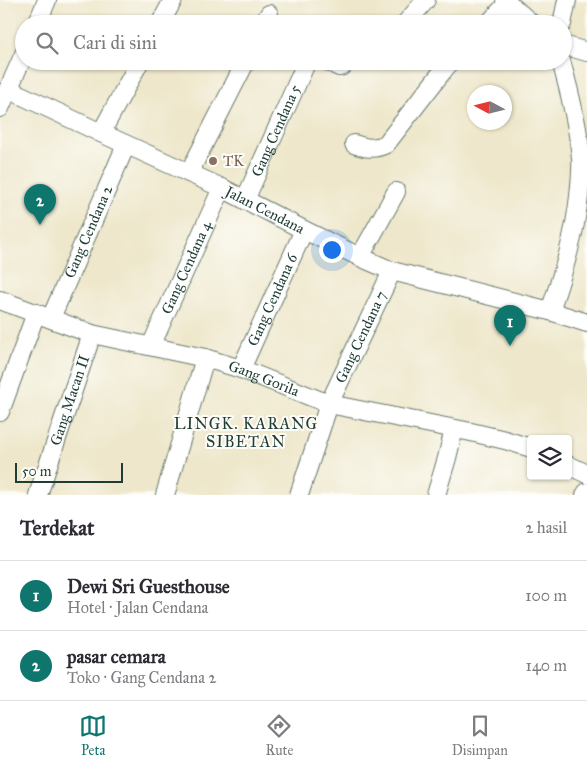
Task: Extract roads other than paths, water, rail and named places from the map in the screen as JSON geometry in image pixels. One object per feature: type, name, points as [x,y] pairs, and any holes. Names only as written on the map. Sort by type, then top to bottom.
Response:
[{"type":"street","points":[[41,15],[48,0]]},
{"type":"street","points":[[165,15],[173,0]]},
{"type":"street","points":[[413,15],[426,0]]},
{"type":"street","points":[[564,15],[567,0]]},
{"type":"street","points":[[495,15],[506,2],[521,15]]},
{"type":"street","points":[[572,48],[587,52]]},
{"type":"street","points":[[0,108],[17,70]]},
{"type":"street","points":[[101,134],[135,70]]},
{"type":"street","points":[[189,173],[241,70]]},
{"type":"street","name":"Gang Cendana 5","points":[[245,200],[303,70]]},
{"type":"street","points":[[354,144],[364,148],[372,148],[386,144],[444,70]]},
{"type":"street","points":[[550,310],[569,253],[581,179],[581,159],[577,133],[563,70]]},
{"type":"street","name":"Jalan Cendana","points":[[8,89],[101,134],[222,188],[360,257],[392,270],[550,310],[587,323]]},
{"type":"street","name":"Gang Cendana 2","points":[[0,412],[44,315],[126,145]]},
{"type":"street","name":"Gang Cendana 4","points":[[151,346],[222,188]]},
{"type":"street","points":[[360,257],[396,192]]},
{"type":"street","name":"Gang Cendana 6","points":[[241,369],[304,230]]},
{"type":"street","name":"Gang Cendana 7","points":[[299,495],[329,404],[392,270]]},
{"type":"street","name":"Gang Gorila","points":[[0,300],[92,334],[205,358],[241,369],[329,404],[505,440],[527,447]]},
{"type":"street","name":"Gang Macan II","points":[[38,495],[92,334]]},
{"type":"street","points":[[165,495],[205,358]]},
{"type":"street","points":[[436,495],[454,429]]},
{"type":"street","points":[[572,467],[587,474]]},
{"type":"place","name":"TK","points":[[213,161]]},
{"type":"place","name":"pasar cemara","points":[[40,225]]},
{"type":"place","name":"Dewi Sri Guesthouse","points":[[510,346]]},
{"type":"district","name":"LINGK. KARANG SIBETAN","points":[[246,432]]}]
